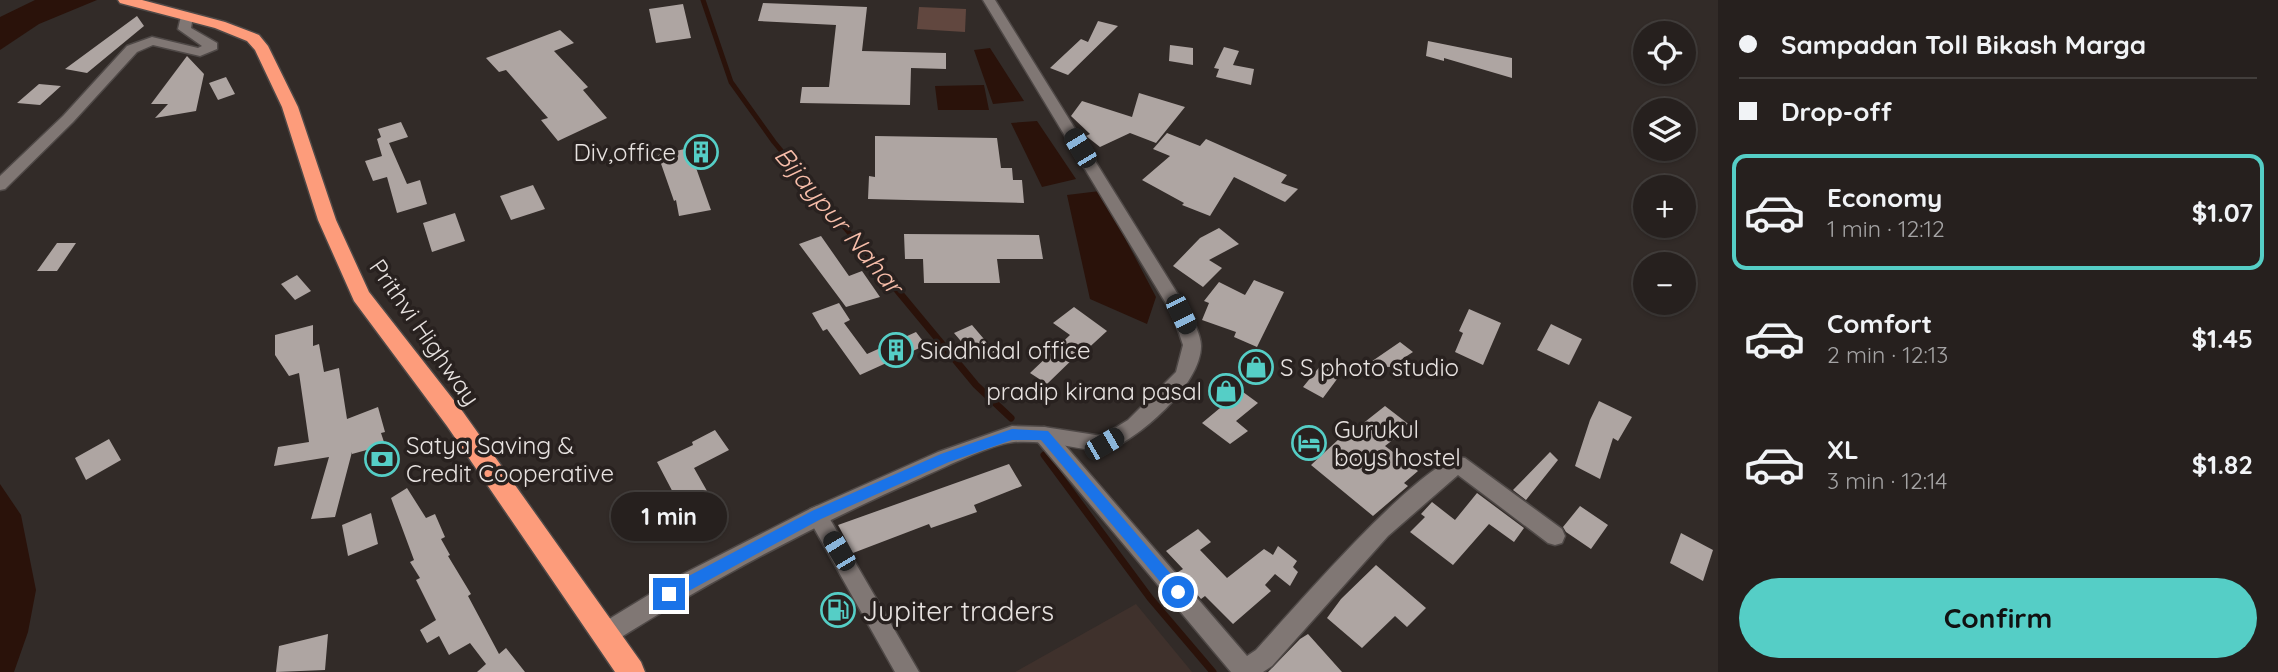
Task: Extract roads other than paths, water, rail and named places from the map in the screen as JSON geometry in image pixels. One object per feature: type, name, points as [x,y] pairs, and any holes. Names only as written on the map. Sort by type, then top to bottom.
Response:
[{"type":"highway","name":"Prithvi Highway","points":[[125,0],[240,32],[253,38],[262,49],[290,107],[327,220],[361,296],[455,419],[631,672]]},
{"type":"street","points":[[604,635],[691,581],[817,515],[945,458],[1012,434],[1044,435],[1104,444],[1135,426],[1184,375],[1192,345],[1181,314],[989,0]]},
{"type":"street","points":[[0,185],[68,119],[132,49],[152,41],[200,52],[212,46],[184,29],[187,16]]},
{"type":"street","points":[[1044,435],[1246,672],[1264,659],[1382,529],[1441,475],[1458,464],[1555,536]]},
{"type":"street","points":[[817,515],[908,672]]},
{"type":"waterway","name":"Bijaypur Nahar","points":[[703,0],[731,82],[774,142],[894,287]]},
{"type":"waterway","name":"Bijaypur Nahar","points":[[893,285],[976,385],[1011,418]]},
{"type":"waterway","name":"Bijaypur Nahar","points":[[1044,455],[1150,598],[1213,672]]},
{"type":"place","name":"Div,office","points":[[701,152]]},
{"type":"place","name":"Siddhidal office","points":[[896,350]]},
{"type":"place","name":"S S photo studio","points":[[1256,367]]},
{"type":"place","name":"pradip kirana pasal","points":[[1226,391]]},
{"type":"place","name":"Gurukul boys hostel","points":[[1309,443]]},
{"type":"place","name":"Satya Saving & Credit Cooperative","points":[[382,459]]},
{"type":"place","name":"Jupiter traders","points":[[838,610]]}]
